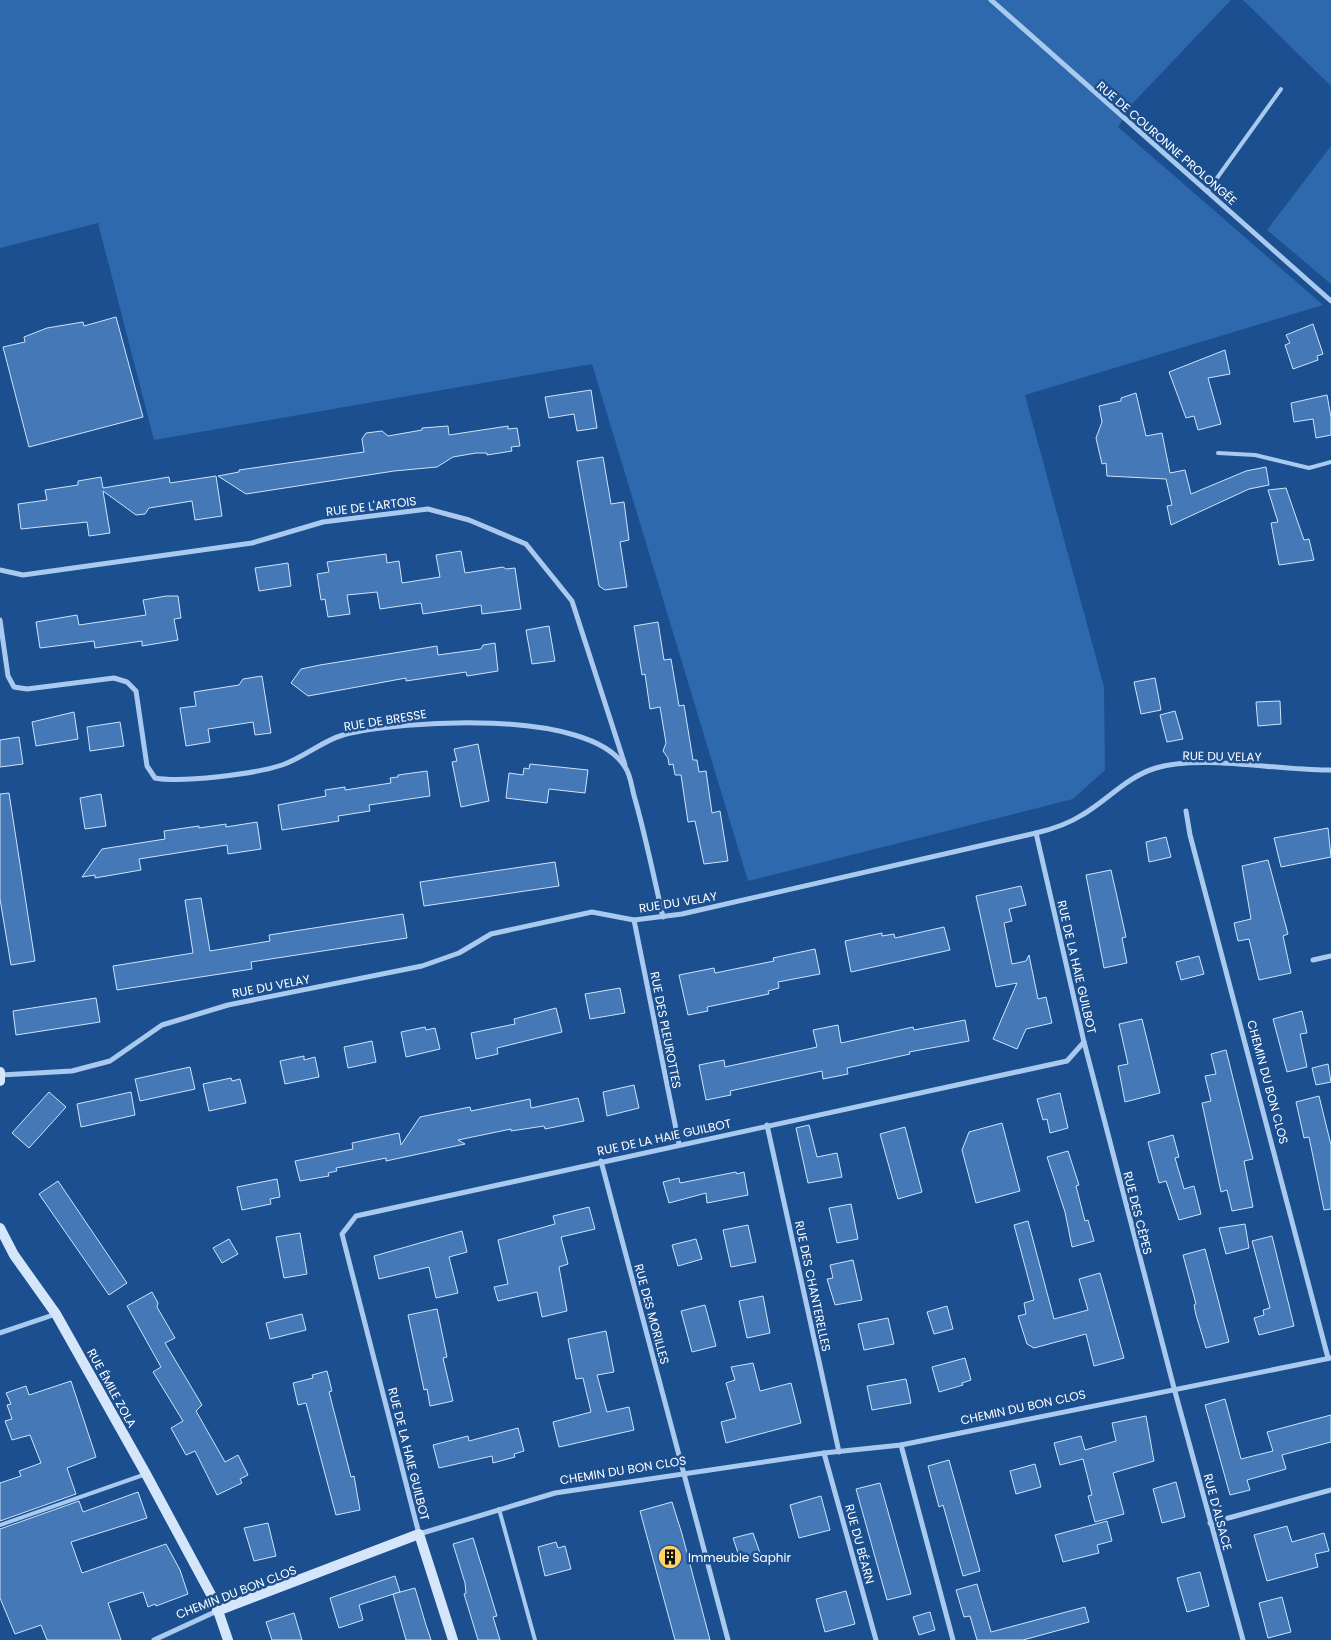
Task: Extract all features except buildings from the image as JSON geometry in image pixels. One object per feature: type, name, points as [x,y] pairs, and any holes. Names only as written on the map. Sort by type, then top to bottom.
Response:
[{"type":"street","name":"RUE DE COURONNE PROLONGÉE","points":[[991,0],[1331,301]]},
{"type":"street","name":"RUE DE L'ARTOIS","points":[[0,570],[23,575],[233,546],[252,543],[323,522],[428,509],[469,520],[526,544],[572,601],[626,766]]},
{"type":"street","name":"RUE DE BRESSE","points":[[0,620],[8,676],[14,687],[27,689],[114,678],[127,682],[136,691],[147,766],[155,778],[170,781],[256,771],[283,765],[342,735],[436,722],[524,724],[600,743],[626,766]]},
{"type":"street","name":"RUE DU VELAY","points":[[0,1076],[72,1071],[110,1061],[162,1025],[228,1005],[422,966],[459,953],[491,934],[592,912],[634,920],[663,917],[1061,827],[1084,814],[1130,778],[1156,768],[1211,764],[1331,770]]},
{"type":"street","points":[[626,766],[644,833],[663,917]]},
{"type":"street","name":"CHEMIN DU BON CLOS","points":[[154,1640],[217,1612],[419,1534],[555,1493],[824,1453],[901,1445],[1329,1358],[1190,835],[1186,811]]},
{"type":"street","name":"RUE DE LA HAIE GUILBOT","points":[[419,1534],[342,1234],[356,1216],[601,1161],[1067,1061],[1084,1042],[1036,833]]},
{"type":"street","name":"RUE DES PLEUROTTES","points":[[634,920],[679,1144]]},
{"type":"street","points":[[1313,960],[1331,956]]},
{"type":"street","name":"RUE DES CÈPES","points":[[1084,1042],[1174,1388]]},
{"type":"street","name":"RUE DES CHANTERELLES","points":[[767,1125],[839,1452]]},
{"type":"street","name":"RUE DES MORILLES","points":[[601,1161],[728,1640]]},
{"type":"street","name":"RUE ÉMILE ZOLA","points":[[0,1228],[14,1255],[56,1314],[146,1474],[215,1602],[228,1640]]},
{"type":"street","points":[[0,1333],[56,1314]]},
{"type":"street","name":"RUE D'ALSACE","points":[[1174,1388],[1243,1640]]},
{"type":"street","points":[[901,1445],[954,1640]]},
{"type":"street","name":"RUE DU BÉARN","points":[[824,1453],[876,1640]]},
{"type":"street","points":[[1210,1523],[1331,1490]]},
{"type":"street","points":[[419,1534],[453,1640]]},
{"type":"lane","points":[[1207,192],[1281,89]]},
{"type":"lane","points":[[1218,453],[1255,454],[1308,468],[1331,462]]},
{"type":"lane","points":[[0,1525],[146,1474]]},
{"type":"lane","points":[[499,1510],[535,1640]]},
{"type":"shaded area","points":[[0,0],[1231,0],[1132,104],[1118,127],[1323,305],[1025,395],[1104,687],[1105,770],[1073,799],[748,881],[592,364],[154,440],[98,223],[0,248]]},
{"type":"shaded area","points":[[1243,0],[1331,0],[1331,86]]},
{"type":"shaded area","points":[[1331,146],[1331,284],[1267,230]]},
{"type":"place","name":"Immeuble Saphir","points":[[670,1557]]}]
